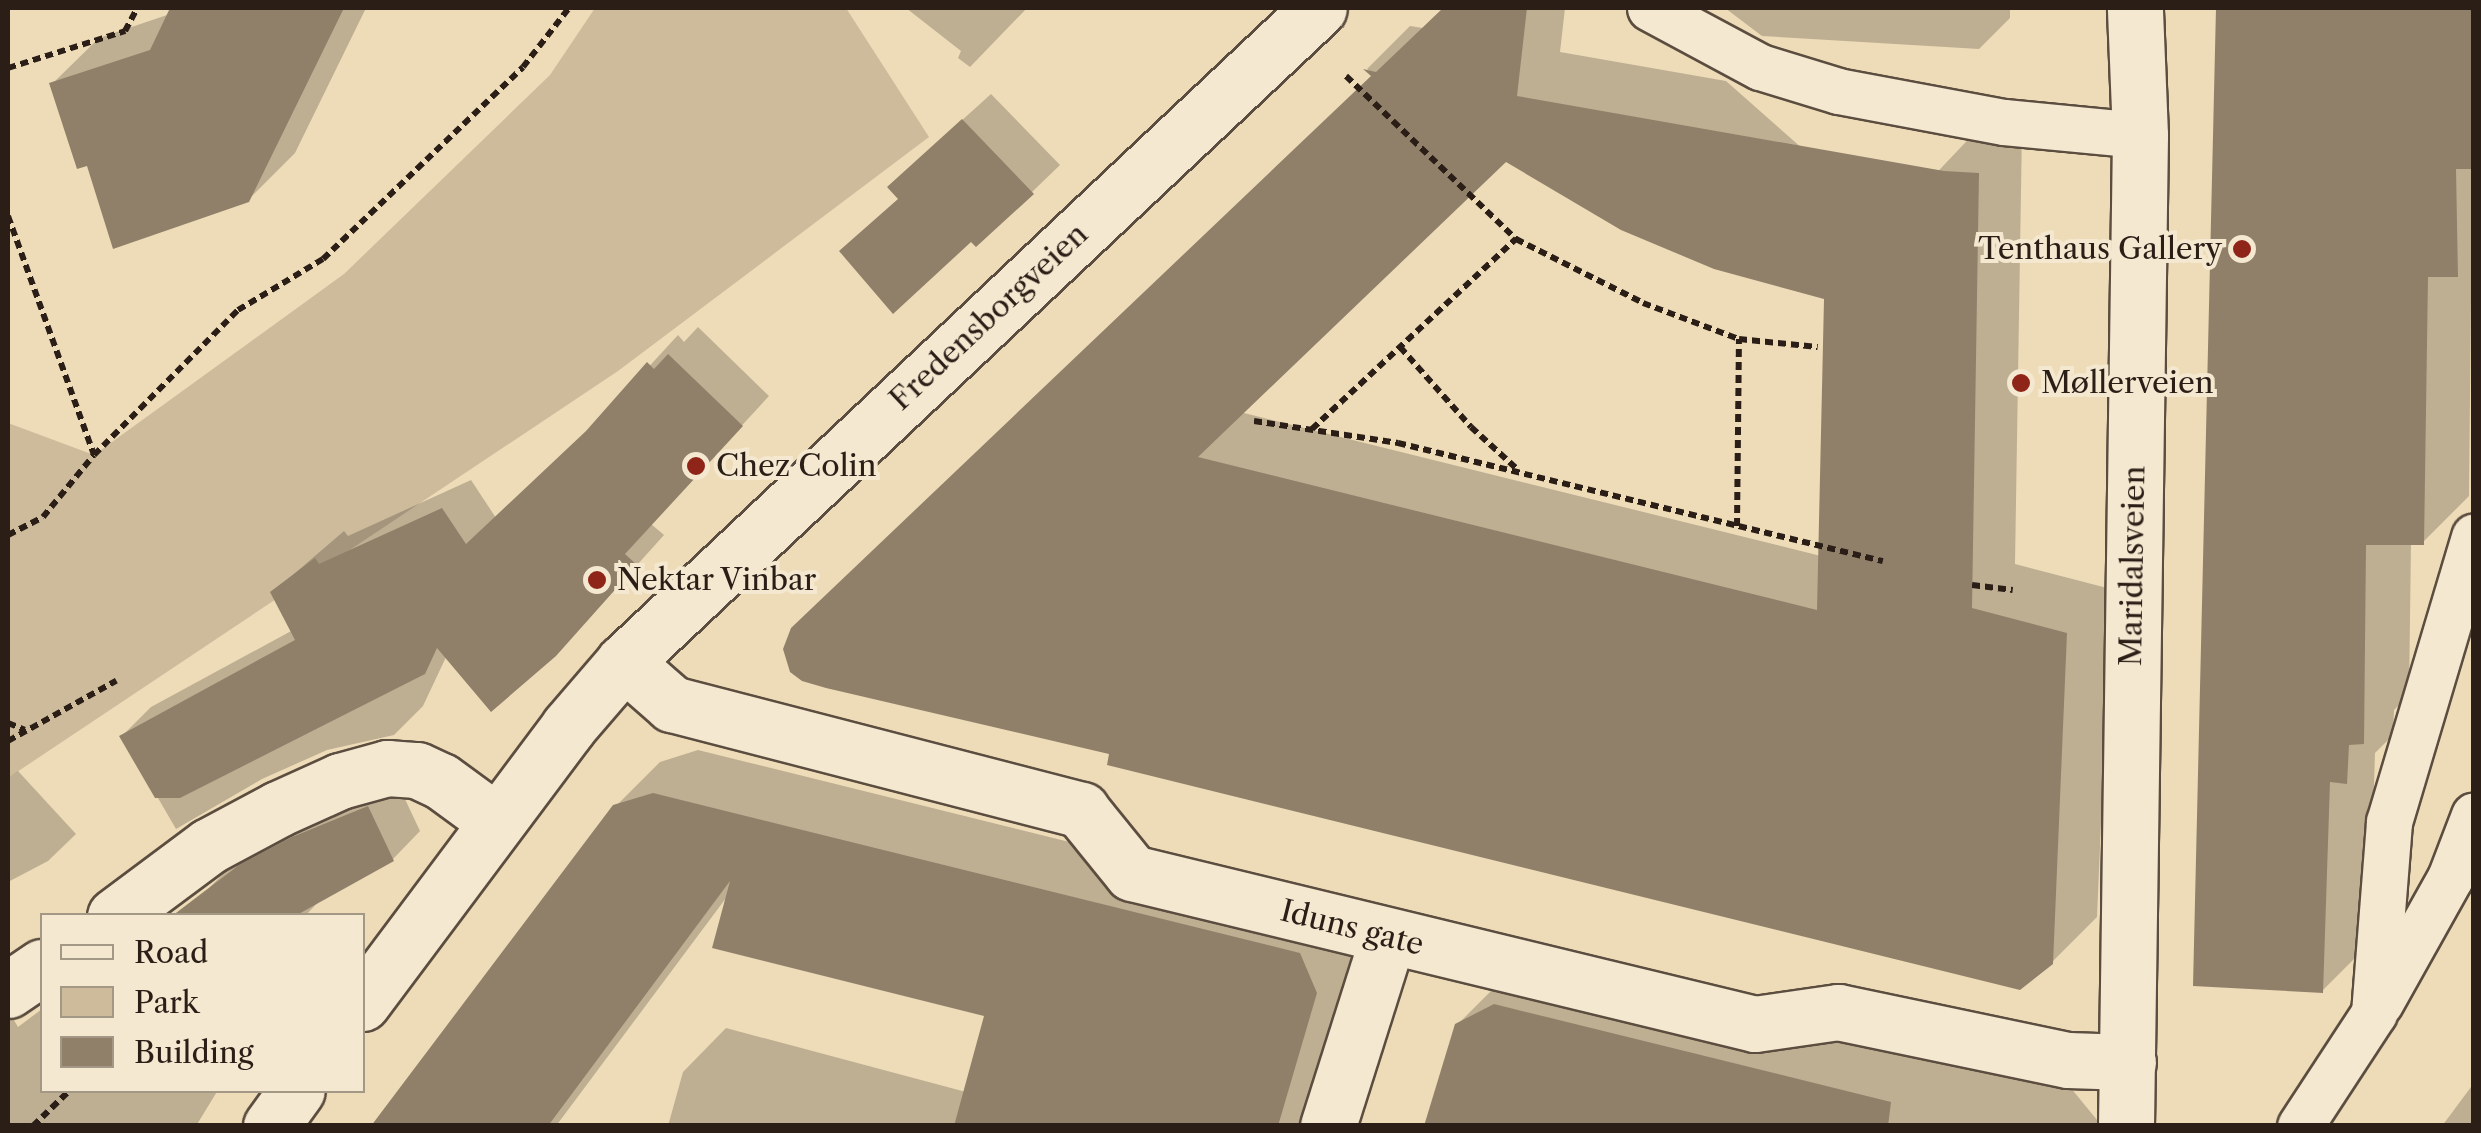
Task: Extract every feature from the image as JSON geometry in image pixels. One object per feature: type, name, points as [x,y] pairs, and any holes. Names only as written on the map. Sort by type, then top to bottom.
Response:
[{"type":"street","name":"Fredensborgveien","points":[[365,999],[624,662],[1320,8]]},
{"type":"street","name":"Maridalsveien","points":[[2126,1126],[2140,135],[2135,8]]},
{"type":"street","name":"Iduns gate","points":[[624,662],[672,704],[1081,810],[1132,873],[1755,1024],[1838,1012],[2068,1060],[2128,1062]]},
{"type":"street","points":[[119,913],[210,846],[278,809],[340,781],[387,768],[417,770],[441,781],[498,822]]},
{"type":"street","points":[[1328,1126],[1388,937]]},
{"type":"street","points":[[8,990],[40,968]]},
{"type":"street","points":[[271,1126],[295,1093]]},
{"type":"lane","points":[[1650,8],[1760,67],[1838,91],[2004,122],[2140,135]]},
{"type":"lane","points":[[2374,1013],[2389,822],[2474,536]]},
{"type":"lane","points":[[2300,1126],[2374,1013],[2450,878],[2474,816]]},
{"type":"path","points":[[8,68],[125,31],[136,8]]},
{"type":"path","points":[[8,535],[43,517],[94,456],[238,310],[323,260],[523,67],[569,8]]},
{"type":"path","points":[[1345,75],[1516,239],[1644,304],[1739,340],[1818,348]]},
{"type":"path","points":[[8,216],[94,456]]},
{"type":"path","points":[[1310,430],[1516,239]]},
{"type":"path","points":[[1736,526],[1739,340]]},
{"type":"path","points":[[1400,348],[1470,428],[1518,470]]},
{"type":"path","points":[[1254,421],[1398,444],[1518,470],[1882,561]]},
{"type":"path","points":[[1972,585],[2013,590]]},
{"type":"path","points":[[8,741],[116,681]]},
{"type":"path","points":[[8,724],[26,730]]},
{"type":"path","points":[[33,1126],[67,1093]]},
{"type":"green space","points":[[595,8],[846,8],[929,137],[618,371],[8,778],[8,423],[94,455],[344,274],[550,75]]},
{"type":"building","points":[[170,8],[344,8],[249,202],[113,249],[87,166],[77,169],[49,83],[150,50]]},
{"type":"building","points":[[1443,8],[1527,8],[1517,96],[1944,171],[1979,173],[1972,608],[2067,633],[2053,964],[2020,990],[1107,765],[1109,754],[826,688],[802,681],[790,672],[783,649],[791,628],[1371,76],[1363,69],[1376,72]],"holes":[[[1506,162],[1621,230],[1714,269],[1824,299],[1817,610],[1198,457]]]},
{"type":"building","points":[[2216,8],[2474,8],[2474,169],[2456,169],[2458,277],[2428,277],[2424,545],[2366,545],[2364,744],[2349,745],[2347,784],[2330,782],[2323,993],[2193,986]]},
{"type":"building","points":[[962,119],[1034,194],[976,247],[971,242],[893,314],[839,251],[898,199],[887,187]]},
{"type":"building","points":[[668,354],[743,426],[625,554],[637,565],[556,656],[491,712],[437,648],[425,674],[180,798],[155,798],[119,736],[295,640],[270,592],[315,558],[319,564],[442,508],[466,544],[586,431],[647,362],[654,369]]},
{"type":"building","points":[[653,793],[1300,953],[1317,993],[1278,1126],[954,1126],[984,1016],[712,948],[730,881],[548,1126],[371,1126],[613,805]]},
{"type":"building","points":[[368,806],[394,861],[300,913],[176,913],[239,865],[292,837]]},
{"type":"building","points":[[1494,1004],[1891,1102],[1888,1126],[1424,1126],[1455,1024]]},
{"type":"place","name":"Tenthaus Gallery","points":[[2242,249]]},
{"type":"place","name":"Møllerveien","points":[[2021,383]]},
{"type":"place","name":"Chez Colin","points":[[696,466]]},
{"type":"place","name":"Nektar Vinbar","points":[[597,580]]}]
